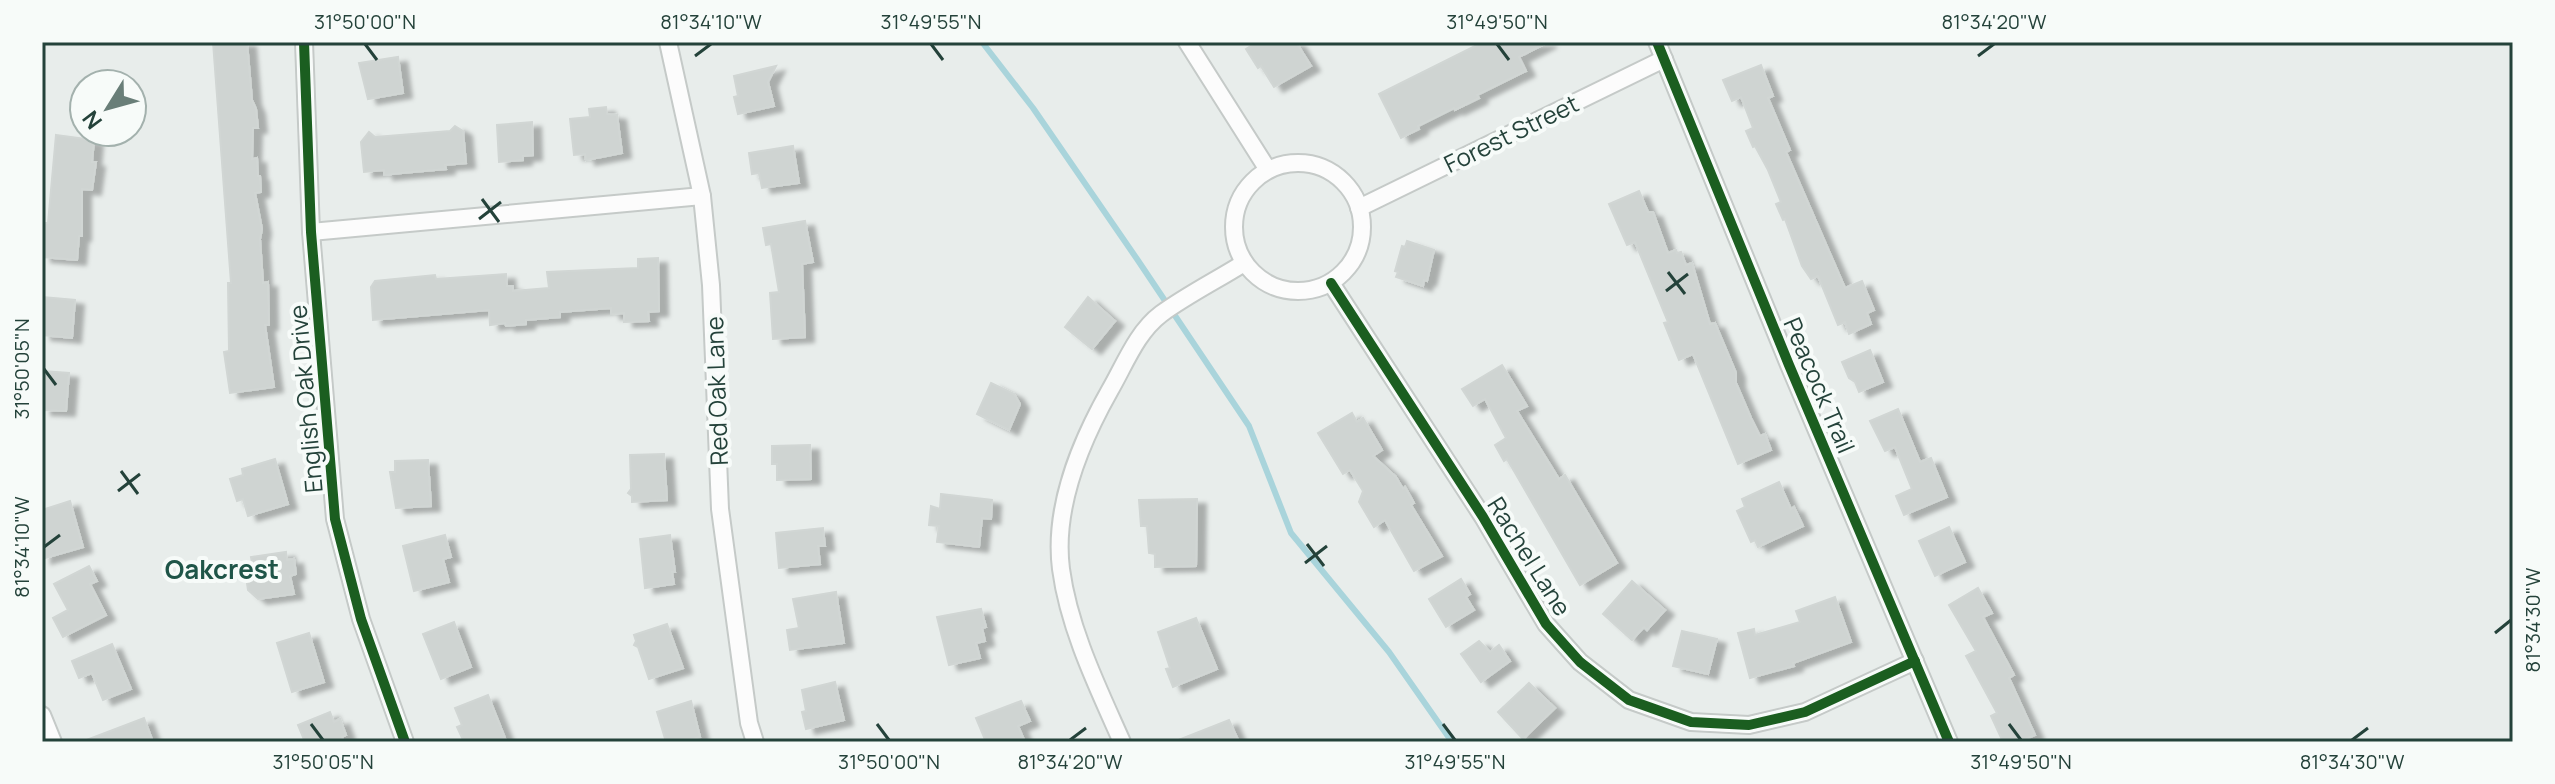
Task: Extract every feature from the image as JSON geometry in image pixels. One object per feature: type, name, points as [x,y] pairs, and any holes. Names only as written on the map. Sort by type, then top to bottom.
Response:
[{"type":"street","name":"English Oak Drive","points":[[304,42],[311,232],[335,519],[361,619],[405,742]]},
{"type":"street","name":"Red Oak Lane","points":[[668,42],[702,196],[711,285],[720,509],[749,723],[755,742]]},
{"type":"street","points":[[1187,42],[1268,170]]},
{"type":"street","name":"Peacock Trail","points":[[1657,42],[1949,742]]},
{"type":"street","name":"Forest Street","points":[[1359,208],[1664,59]]},
{"type":"street","points":[[1289,163],[1311,164],[1332,173],[1348,188],[1359,208],[1362,224],[1358,250],[1344,272],[1331,283],[1313,290],[1294,292],[1257,278],[1244,263],[1235,244],[1234,222],[1239,201],[1251,183],[1268,170],[1289,163]]},
{"type":"street","points":[[311,232],[702,196]]},
{"type":"street","points":[[1122,742],[1076,627],[1061,569],[1061,520],[1070,476],[1097,412],[1142,333],[1160,315],[1244,263]]},
{"type":"street","name":"Rachel Lane","points":[[1331,283],[1483,517],[1546,624],[1580,662],[1629,700],[1691,722],[1749,725],[1805,712],[1915,661]]},
{"type":"street","points":[[42,715],[53,742]]},
{"type":"building","points":[[213,42],[247,42],[258,128],[253,128],[252,159],[257,158],[260,176],[261,192],[255,193],[262,229],[263,283],[268,282],[269,325],[265,325],[274,387],[230,393],[224,352],[229,351],[228,283],[231,283]]},
{"type":"building","points":[[1257,42],[1296,42],[1311,66],[1274,87],[1246,49]]},
{"type":"building","points":[[1483,42],[1548,42],[1519,57],[1526,71],[1477,95],[1479,98],[1418,126],[1419,129],[1401,138],[1379,94]]},
{"type":"building","points":[[398,57],[403,93],[368,99],[359,63]]},
{"type":"building","points":[[1761,65],[1773,96],[1768,98],[1790,150],[1786,152],[1845,288],[1862,281],[1874,310],[1867,313],[1871,324],[1849,334],[1845,322],[1838,325],[1818,276],[1811,279],[1802,266],[1785,219],[1776,204],[1781,202],[1768,170],[1746,131],[1753,128],[1741,97],[1732,101],[1723,80]]},
{"type":"building","points":[[776,66],[768,82],[774,106],[738,114],[734,76]]},
{"type":"building","points":[[606,107],[607,114],[617,115],[622,153],[586,160],[585,154],[574,155],[570,119],[590,117],[589,109]]},
{"type":"building","points":[[532,122],[533,155],[523,156],[523,160],[499,162],[497,125]]},
{"type":"building","points":[[455,126],[463,131],[466,163],[445,165],[446,169],[384,175],[384,170],[364,172],[361,142],[369,132],[375,137],[450,131]]},
{"type":"building","points":[[56,135],[68,137],[68,148],[93,148],[92,162],[96,162],[92,190],[82,189],[82,236],[79,236],[77,260],[42,257],[42,223],[48,223]]},
{"type":"building","points":[[793,146],[799,183],[762,188],[759,173],[752,174],[749,153]]},
{"type":"building","points":[[1639,191],[1648,212],[1653,212],[1668,253],[1681,252],[1686,265],[1692,263],[1710,324],[1715,323],[1751,418],[1760,436],[1765,434],[1771,450],[1738,464],[1693,354],[1679,360],[1664,323],[1668,322],[1635,242],[1627,245],[1609,204]]},
{"type":"building","points":[[805,221],[813,262],[802,264],[805,337],[773,339],[770,293],[779,292],[771,244],[766,245],[763,228]]},
{"type":"building","points":[[1407,241],[1434,250],[1423,286],[1396,277],[1402,246],[1405,247]]},
{"type":"building","points":[[658,258],[659,311],[648,312],[649,321],[624,322],[624,313],[611,314],[611,308],[560,312],[560,317],[526,320],[526,324],[506,326],[505,323],[490,325],[489,310],[373,320],[371,287],[375,281],[435,275],[436,279],[506,274],[507,286],[513,286],[513,291],[549,288],[547,272],[638,268],[638,259]]},
{"type":"building","points":[[42,297],[75,300],[72,338],[42,335]]},
{"type":"building","points":[[1088,297],[1115,321],[1092,349],[1065,327]]},
{"type":"building","points":[[1870,350],[1883,382],[1859,392],[1842,362]]},
{"type":"building","points":[[1502,365],[1527,406],[1517,411],[1559,479],[1565,475],[1617,563],[1580,585],[1507,459],[1504,461],[1495,445],[1506,438],[1485,399],[1473,406],[1462,389]]},
{"type":"building","points":[[42,371],[69,373],[66,411],[42,410]]},
{"type":"building","points":[[991,383],[1014,394],[1020,404],[1009,430],[977,414]]},
{"type":"building","points":[[1898,409],[1920,462],[1931,458],[1947,497],[1904,515],[1896,496],[1912,489],[1895,447],[1885,451],[1870,421]]},
{"type":"building","points":[[1352,413],[1357,422],[1363,418],[1382,450],[1373,456],[1396,477],[1403,489],[1405,487],[1414,503],[1411,505],[1442,556],[1414,571],[1385,520],[1374,527],[1359,502],[1363,491],[1350,470],[1343,474],[1318,433]]},
{"type":"building","points":[[810,445],[811,479],[777,480],[777,464],[772,464],[772,446]]},
{"type":"building","points":[[664,454],[667,500],[632,502],[632,496],[628,493],[631,489],[630,455]]},
{"type":"building","points":[[275,459],[288,504],[248,516],[243,499],[237,501],[230,479],[243,475],[242,469]]},
{"type":"building","points":[[428,460],[431,506],[396,508],[390,472],[395,472],[395,461]]},
{"type":"building","points":[[1779,482],[1803,526],[1758,547],[1755,540],[1751,542],[1737,511],[1745,507],[1742,499]]},
{"type":"building","points":[[941,494],[992,500],[991,519],[982,518],[979,547],[937,542],[939,526],[929,525],[931,506],[940,509]]},
{"type":"building","points":[[1197,499],[1196,566],[1155,567],[1155,554],[1149,553],[1147,526],[1141,526],[1139,500]]},
{"type":"building","points":[[70,501],[83,547],[42,559],[42,510]]},
{"type":"building","points":[[1949,527],[1965,562],[1935,576],[1919,541]]},
{"type":"building","points":[[823,528],[825,546],[818,546],[820,564],[779,568],[776,533]]},
{"type":"building","points":[[445,535],[451,557],[443,559],[449,582],[414,591],[403,546]]},
{"type":"building","points":[[670,535],[674,584],[645,588],[640,539]]},
{"type":"building","points":[[286,552],[287,560],[294,559],[296,574],[290,576],[294,594],[258,599],[248,590],[245,569],[253,568],[251,557]]},
{"type":"building","points":[[89,566],[97,581],[90,584],[106,615],[63,637],[53,618],[68,610],[54,584]]},
{"type":"building","points":[[1461,579],[1470,594],[1466,597],[1474,610],[1446,627],[1429,599]]},
{"type":"building","points":[[1632,581],[1665,610],[1647,630],[1644,627],[1632,640],[1603,614]]},
{"type":"building","points":[[1978,588],[1992,613],[1983,617],[2014,675],[2009,678],[2035,735],[2019,742],[2003,742],[1991,716],[1997,713],[1966,656],[1976,651],[1949,605]]},
{"type":"building","points":[[836,592],[844,643],[790,650],[787,630],[799,628],[793,599]]},
{"type":"building","points":[[1835,597],[1851,642],[1793,663],[1794,666],[1750,678],[1738,633],[1754,629],[1755,635],[1800,622],[1796,611]]},
{"type":"building","points":[[981,609],[986,627],[982,628],[985,641],[976,643],[980,658],[949,665],[937,617]]},
{"type":"building","points":[[1196,618],[1217,669],[1173,687],[1158,632]]},
{"type":"building","points":[[454,622],[471,667],[441,679],[423,634]]},
{"type":"building","points":[[667,624],[683,668],[649,679],[638,647],[634,645],[634,635]]},
{"type":"building","points":[[1682,631],[1717,639],[1708,674],[1673,666]]},
{"type":"building","points":[[309,633],[324,682],[292,692],[277,643]]},
{"type":"building","points":[[1479,641],[1490,652],[1499,645],[1510,661],[1481,682],[1461,654]]},
{"type":"building","points":[[112,644],[131,689],[103,700],[92,673],[79,678],[72,661]]},
{"type":"building","points":[[835,682],[844,720],[806,729],[802,690]]},
{"type":"building","points":[[1529,683],[1555,708],[1523,739],[1498,712]]},
{"type":"building","points":[[488,695],[505,738],[495,742],[464,742],[457,727],[462,725],[455,708]]},
{"type":"building","points":[[691,701],[700,737],[683,742],[666,742],[657,712]]},
{"type":"building","points":[[1021,701],[1030,721],[1018,726],[1025,742],[986,742],[976,718]]},
{"type":"building","points":[[330,712],[334,722],[340,719],[346,735],[342,737],[343,742],[305,742],[298,725]]},
{"type":"building","points":[[144,718],[153,742],[84,742],[84,741]]},
{"type":"building","points":[[1229,720],[1239,742],[1176,742],[1176,741]]},
{"type":"waterway","points":[[982,42],[1033,108],[1249,426],[1291,533],[1389,652],[1452,742]]},
{"type":"cycle path","points":[[304,42],[311,232],[335,519],[361,619],[405,742]]},
{"type":"cycle path","points":[[1657,42],[1789,365],[1949,742]]},
{"type":"cycle path","points":[[1331,283],[1483,517],[1546,624],[1580,662],[1629,700],[1691,722],[1749,725],[1805,712],[1915,661]]},
{"type":"district","name":"Oakcrest","points":[[222,569]]}]
